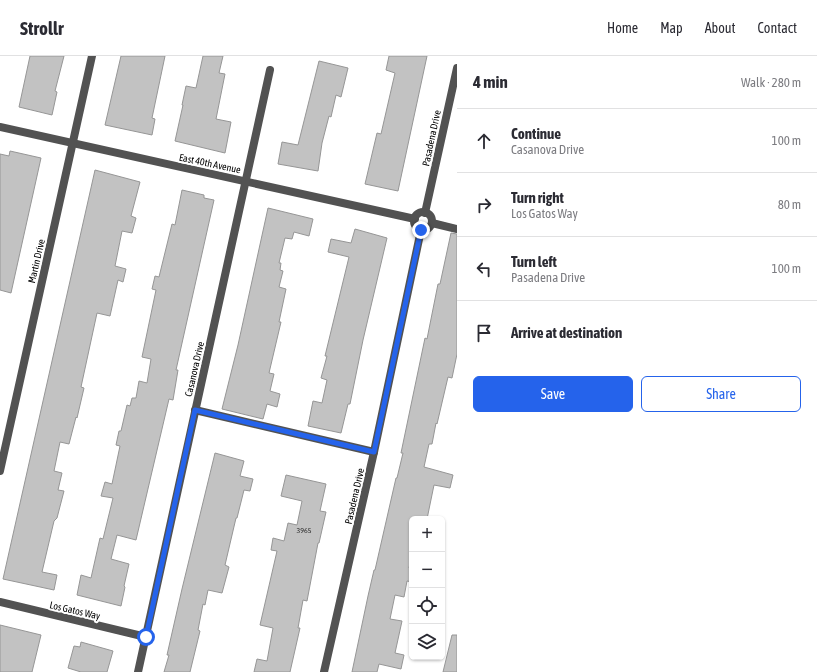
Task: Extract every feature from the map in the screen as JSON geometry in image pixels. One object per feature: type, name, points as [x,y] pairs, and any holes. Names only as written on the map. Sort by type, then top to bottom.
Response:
[{"type":"street","name":"Martin Drive","points":[[0,471],[92,56]]},
{"type":"street","name":"Pasadena Drive","points":[[425,213],[457,68]]},
{"type":"street","name":"Casanova Drive","points":[[138,672],[247,181],[270,70]]},
{"type":"street","name":"East 40th Avenue","points":[[0,127],[415,219]]},
{"type":"street","points":[[425,213],[431,217],[432,223],[427,229],[421,230],[416,226],[415,219],[419,214],[425,213]]},
{"type":"street","points":[[432,223],[457,229]]},
{"type":"street","name":"Pasadena Drive","points":[[324,672],[374,452],[421,230]]},
{"type":"street","points":[[195,410],[374,452]]},
{"type":"street","name":"Los Gatos Way","points":[[0,602],[146,637]]},
{"type":"building","points":[[30,56],[64,56],[55,91],[57,92],[52,115],[19,107]]},
{"type":"building","points":[[121,56],[165,56],[152,118],[155,119],[152,135],[105,125]]},
{"type":"building","points":[[203,56],[223,56],[219,73],[225,74],[216,119],[231,122],[225,153],[175,141],[186,86],[196,88]]},
{"type":"building","points":[[389,56],[427,56],[398,191],[365,184],[377,133],[381,134],[395,73],[386,70]]},
{"type":"building","points":[[319,61],[348,68],[341,97],[336,95],[331,117],[329,116],[322,143],[318,171],[278,164],[282,142],[298,145]]},
{"type":"building","points":[[10,151],[41,158],[11,293],[0,290],[0,154],[9,156]]},
{"type":"building","points":[[95,170],[140,182],[131,216],[136,218],[132,233],[122,231],[115,266],[126,269],[123,282],[118,280],[110,316],[97,313],[81,387],[84,388],[77,418],[76,417],[69,444],[60,442],[54,471],[62,473],[58,490],[64,491],[57,518],[54,521],[42,572],[57,575],[54,590],[3,579]]},
{"type":"building","points":[[182,190],[204,195],[204,198],[214,200],[176,370],[178,370],[173,400],[169,399],[136,540],[117,535],[111,559],[129,564],[121,606],[77,595],[81,575],[91,578],[100,538],[103,539],[113,498],[101,496],[105,482],[112,484],[120,446],[116,445],[127,405],[130,406],[132,398],[136,398],[139,381],[147,383],[151,359],[142,357],[156,290],[152,289],[155,276],[159,277],[172,224],[175,225]]},
{"type":"building","points":[[268,208],[313,219],[309,236],[294,232],[292,239],[285,238],[279,263],[281,263],[280,270],[283,271],[279,287],[286,289],[279,322],[281,322],[269,373],[274,374],[270,391],[280,394],[277,407],[267,404],[263,419],[222,409],[238,345]]},
{"type":"building","points":[[355,229],[387,238],[363,340],[350,404],[348,404],[341,433],[308,426],[313,401],[322,403],[327,380],[321,378],[327,356],[325,356],[349,257],[328,252],[331,239],[351,243]]},
{"type":"building","points":[[451,233],[457,234],[457,354],[452,378],[448,377],[432,444],[429,444],[424,467],[453,475],[450,488],[434,485],[428,516],[409,516],[409,581],[407,581],[404,597],[395,595],[390,619],[402,621],[395,653],[404,655],[401,669],[379,664],[377,672],[352,672],[374,570],[403,453],[401,453],[425,338],[427,339],[438,284],[440,284]]},
{"type":"building","points":[[215,453],[244,461],[240,476],[253,479],[250,491],[244,490],[236,518],[225,565],[229,567],[222,593],[208,590],[205,605],[203,604],[198,630],[200,631],[190,672],[164,672],[169,655],[167,655],[182,589]]},
{"type":"building","points":[[286,475],[326,484],[320,511],[326,512],[318,543],[307,601],[303,600],[298,628],[300,628],[290,672],[254,672],[257,659],[267,661],[273,628],[260,625],[277,551],[271,550],[273,538],[284,541],[288,523],[297,525],[302,501],[281,496]]},
{"type":"building","points":[[0,625],[41,635],[32,672],[0,672]]},
{"type":"building","points":[[452,635],[457,635],[457,672],[443,672]]},
{"type":"building","points":[[81,642],[113,651],[107,672],[81,672],[68,668],[74,646],[80,647]]},
{"type":"route","points":[[146,637],[195,410],[374,452],[421,230]]}]
